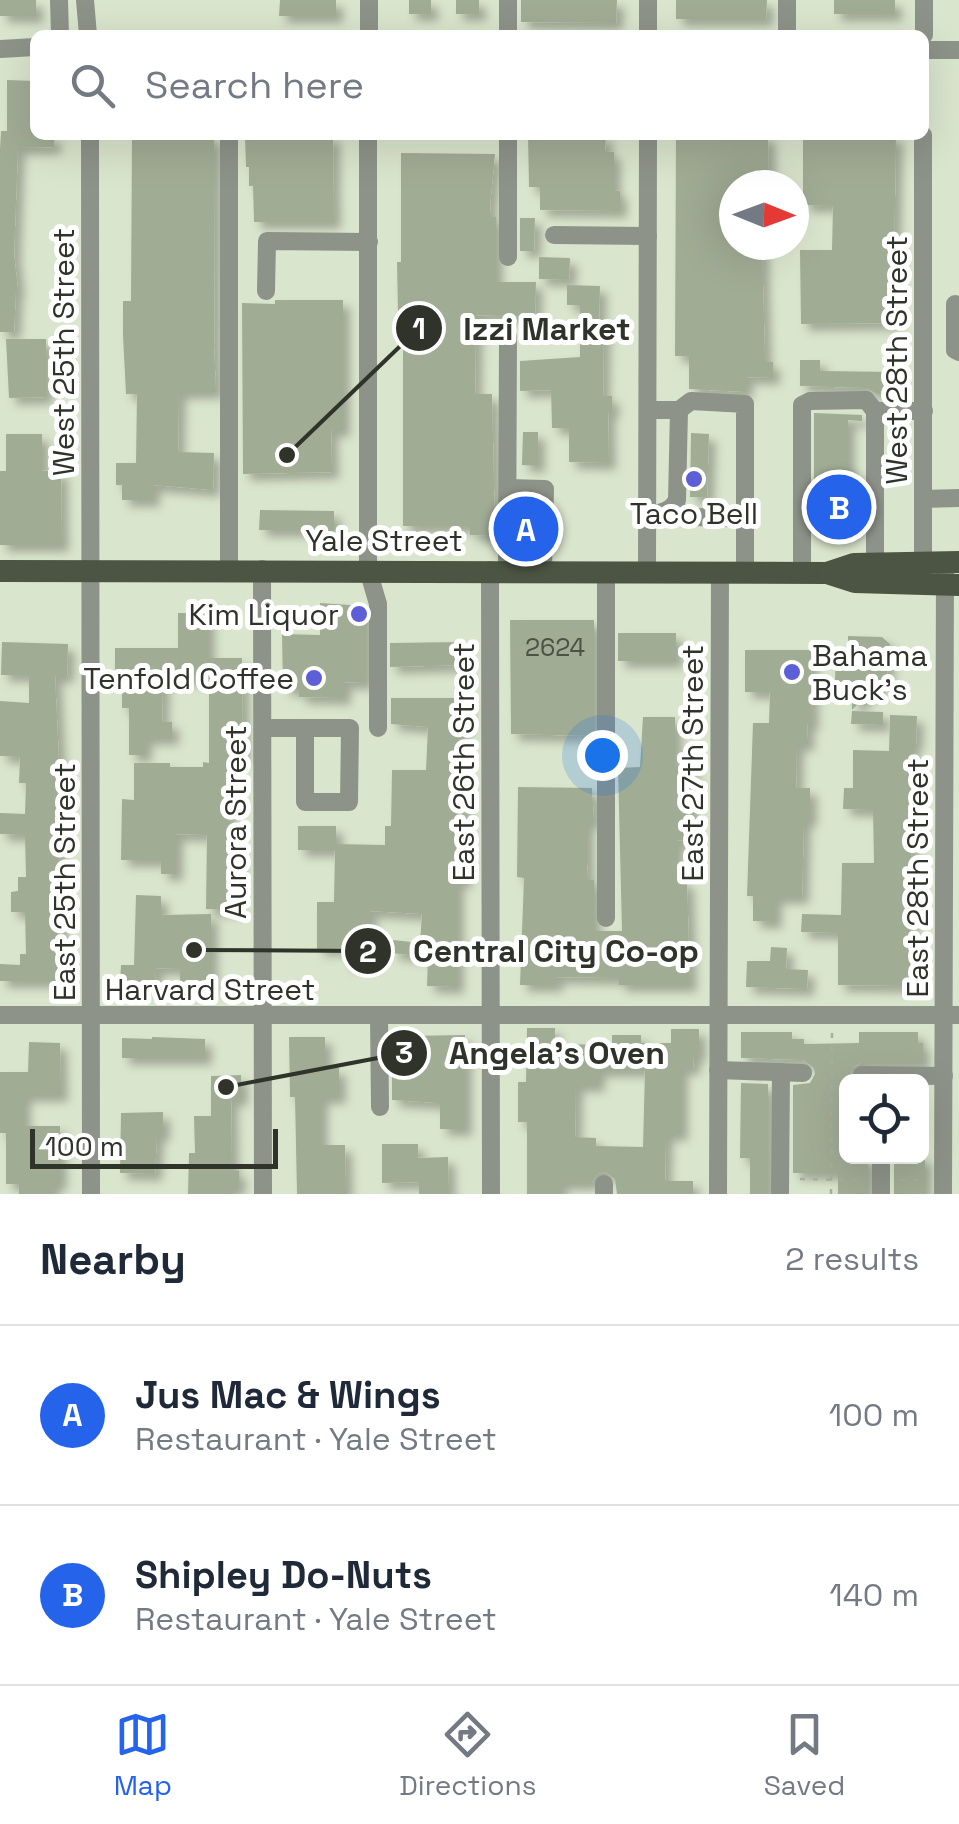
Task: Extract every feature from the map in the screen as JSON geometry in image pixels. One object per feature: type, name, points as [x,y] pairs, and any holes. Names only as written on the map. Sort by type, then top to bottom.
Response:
[{"type":"main road","name":"Yale Street","points":[[827,573],[854,564],[875,564],[942,574]]},
{"type":"main road","name":"Yale Street","points":[[0,571],[827,573],[855,582],[942,574]]},
{"type":"street","points":[[59,0],[60,30]]},
{"type":"street","points":[[85,0],[88,30]]},
{"type":"street","points":[[369,0],[369,30]]},
{"type":"street","points":[[508,0],[508,30]]},
{"type":"street","points":[[648,0],[648,30]]},
{"type":"street","points":[[787,0],[787,30]]},
{"type":"street","points":[[924,0],[924,30]]},
{"type":"street","points":[[0,49],[30,48]]},
{"type":"street","points":[[929,50],[959,50]]},
{"type":"street","name":"West 25th Street","points":[[90,140],[91,570]]},
{"type":"street","points":[[229,140],[229,569]]},
{"type":"street","points":[[368,140],[368,570],[378,604],[378,728]]},
{"type":"street","points":[[508,140],[508,257]]},
{"type":"street","points":[[647,571],[648,140]]},
{"type":"street","name":"West 28th Street","points":[[923,140],[923,498],[942,574]]},
{"type":"street","points":[[554,235],[648,236]]},
{"type":"street","points":[[266,291],[267,240],[368,242]]},
{"type":"street","points":[[924,305],[957,304],[959,352]]},
{"type":"street","name":"East 26th Street","points":[[491,1194],[498,570],[508,488],[508,337]]},
{"type":"street","points":[[802,573],[802,406],[810,400],[866,400],[875,411],[875,564]]},
{"type":"street","points":[[648,410],[679,410],[691,401],[745,404],[745,572]]},
{"type":"street","points":[[648,516],[674,506],[677,500],[679,410]]},
{"type":"street","points":[[875,411],[924,411]]},
{"type":"street","points":[[508,488],[545,489],[543,570]]},
{"type":"street","points":[[923,498],[959,498]]},
{"type":"street","points":[[674,506],[686,516],[745,518]]},
{"type":"street","name":"East 25th Street","points":[[91,570],[92,1194]]},
{"type":"street","name":"Aurora Street","points":[[262,570],[263,1194]]},
{"type":"street","points":[[606,571],[606,918]]},
{"type":"street","name":"East 27th Street","points":[[718,1194],[720,572]]},
{"type":"street","name":"East 28th Street","points":[[942,574],[952,660],[951,1015],[944,1076],[943,1187]]},
{"type":"street","points":[[262,728],[305,728],[350,728],[349,802],[306,802],[305,728]]},
{"type":"street","name":"Harvard Street","points":[[0,1015],[951,1015]]},
{"type":"street","points":[[379,1016],[380,1107]]},
{"type":"street","points":[[718,1070],[803,1072]]},
{"type":"street","points":[[780,1072],[780,1187]]},
{"type":"street","points":[[929,1076],[944,1076]]},
{"type":"path","points":[[832,1028],[832,1194]]},
{"type":"path","points":[[780,1187],[832,1179],[881,1187],[943,1187]]},
{"type":"building","points":[[0,0],[36,0],[36,16],[0,16]]},
{"type":"building","points":[[280,0],[336,0],[336,16],[279,16]]},
{"type":"building","points":[[409,0],[431,0],[431,14],[409,14]]},
{"type":"building","points":[[456,0],[479,0],[479,14],[456,14]]},
{"type":"building","points":[[521,0],[617,0],[616,23],[521,22]]},
{"type":"building","points":[[676,0],[767,0],[766,19],[676,19]]},
{"type":"building","points":[[834,0],[895,0],[895,14],[834,14]]},
{"type":"building","points":[[7,80],[30,81],[30,140],[54,140],[54,147],[18,148],[14,254],[18,290],[14,332],[0,332],[0,149],[1,131],[7,131]]},
{"type":"building","points":[[132,140],[214,140],[216,392],[179,392],[178,452],[214,453],[213,490],[153,485],[153,500],[122,500],[122,485],[116,485],[116,463],[136,463],[137,394],[126,394],[123,335],[123,301],[131,301]]},
{"type":"building","points":[[245,140],[333,140],[334,222],[254,222],[253,186],[249,186]]},
{"type":"building","points":[[528,140],[606,140],[605,151],[614,152],[614,190],[620,191],[620,211],[540,210],[540,187],[529,187]]},
{"type":"building","points":[[676,140],[768,140],[769,170],[719,170],[719,260],[762,260],[765,362],[773,362],[773,378],[746,377],[746,392],[689,389],[689,356],[675,356]]},
{"type":"building","points":[[803,140],[896,140],[893,323],[801,324],[800,260],[809,260],[809,250],[832,250],[833,206],[809,205],[809,170],[803,170]]},
{"type":"building","points":[[401,153],[495,154],[490,205],[491,217],[496,217],[496,282],[536,282],[535,317],[476,315],[475,394],[492,394],[495,536],[470,535],[470,526],[403,526],[403,315],[398,315],[397,262],[401,262]]},
{"type":"building","points":[[520,218],[535,218],[534,251],[520,251]]},
{"type":"building","points":[[539,257],[570,258],[569,280],[539,279]]},
{"type":"building","points":[[567,285],[600,286],[599,320],[604,320],[603,396],[612,396],[612,412],[608,412],[609,463],[569,462],[569,428],[552,428],[551,390],[520,391],[520,361],[580,357],[580,305],[567,305]]},
{"type":"building","points":[[275,300],[343,300],[343,430],[331,430],[332,472],[243,474],[242,303],[275,304]]},
{"type":"building","points":[[6,339],[46,339],[46,397],[9,398]]},
{"type":"building","points":[[800,360],[820,360],[820,371],[895,372],[895,394],[877,394],[866,388],[800,386]]},
{"type":"building","points":[[814,413],[862,415],[862,421],[848,420],[848,523],[814,522]]},
{"type":"building","points":[[523,432],[538,432],[538,466],[522,465]]},
{"type":"building","points":[[691,433],[709,434],[707,497],[690,497]]},
{"type":"building","points":[[6,434],[42,434],[42,471],[61,470],[62,545],[0,545],[0,471],[6,471]]},
{"type":"building","points":[[260,510],[334,511],[334,530],[259,530]]},
{"type":"building","points":[[520,511],[532,512],[531,547],[520,546]]},
{"type":"building","points":[[320,603],[366,606],[366,683],[344,682],[344,698],[299,697],[299,689],[283,689],[282,634],[320,635]]},
{"type":"building","points":[[178,613],[208,613],[208,658],[242,658],[243,757],[228,757],[226,802],[229,842],[238,842],[236,909],[206,909],[207,835],[176,834],[176,874],[161,874],[161,860],[121,860],[122,799],[134,800],[134,763],[203,767],[203,762],[209,763],[209,678],[163,678],[162,722],[172,722],[172,738],[145,738],[145,755],[129,755],[129,708],[122,708],[122,678],[115,678],[115,648],[178,648]]},
{"type":"building","points":[[510,620],[594,620],[594,736],[511,734]]},
{"type":"building","points":[[618,633],[676,633],[676,661],[618,661]]},
{"type":"building","points":[[848,636],[882,637],[890,644],[886,684],[878,684],[852,710],[852,692],[847,692],[847,682],[835,682],[836,649],[848,649]]},
{"type":"building","points":[[2,642],[68,644],[67,676],[55,676],[62,981],[0,981],[0,964],[20,965],[20,954],[26,954],[25,912],[11,912],[11,892],[18,891],[18,877],[26,877],[25,835],[0,834],[0,813],[25,814],[26,783],[19,783],[20,757],[0,756],[0,701],[29,703],[29,675],[1,675]]},
{"type":"building","points":[[462,642],[462,665],[390,667],[390,643]]},
{"type":"building","points":[[745,650],[811,650],[812,724],[807,724],[808,744],[797,744],[796,788],[810,788],[810,820],[804,820],[802,897],[775,897],[775,922],[753,921],[753,896],[747,896],[753,723],[769,723],[770,692],[745,692]]},
{"type":"building","points":[[391,698],[466,698],[459,770],[464,770],[465,881],[457,881],[457,987],[427,986],[428,957],[391,953],[393,940],[420,943],[422,914],[370,911],[370,963],[344,963],[344,949],[317,949],[317,902],[334,902],[335,850],[298,850],[298,826],[336,826],[336,844],[385,845],[385,826],[391,826],[392,770],[426,770],[428,727],[391,724]]},
{"type":"building","points":[[852,711],[883,712],[883,725],[851,724]]},
{"type":"building","points":[[890,715],[917,716],[916,744],[912,744],[911,986],[838,985],[838,933],[801,932],[802,914],[841,915],[842,863],[874,863],[873,810],[843,809],[844,788],[853,788],[853,750],[889,751]]},
{"type":"building","points":[[643,717],[675,717],[675,767],[693,768],[691,841],[677,840],[677,881],[687,881],[690,985],[619,985],[619,978],[556,977],[556,985],[520,985],[524,878],[517,877],[518,787],[592,788],[594,822],[587,822],[587,865],[588,880],[594,880],[594,931],[622,931],[618,768],[640,767]]},
{"type":"building","points":[[136,895],[161,896],[161,915],[211,914],[211,988],[180,989],[180,969],[156,968],[155,985],[120,984],[121,965],[134,965]]},
{"type":"building","points":[[771,947],[787,948],[786,969],[808,970],[807,989],[746,987],[747,961],[770,961]]},
{"type":"building","points":[[527,1028],[555,1028],[555,1044],[612,1045],[612,1035],[641,1035],[641,1043],[671,1043],[671,1029],[699,1029],[699,1055],[694,1055],[693,1068],[681,1068],[681,1134],[666,1134],[665,1181],[693,1181],[693,1194],[617,1194],[615,1179],[605,1172],[597,1174],[592,1183],[560,1183],[560,1194],[527,1194],[527,1122],[518,1122],[518,1082],[526,1082]],"holes":[[[598,1070],[645,1070],[643,1147],[596,1146],[596,1138],[575,1137],[576,1085],[598,1085]]]},
{"type":"building","points":[[741,1032],[792,1032],[792,1039],[804,1039],[804,1044],[859,1043],[859,1032],[918,1032],[918,1043],[923,1043],[923,1063],[861,1063],[852,1068],[852,1074],[839,1074],[839,1164],[868,1164],[868,1194],[838,1194],[838,1173],[793,1173],[793,1085],[810,1083],[814,1068],[803,1060],[741,1058]]},
{"type":"building","points":[[465,1035],[465,1129],[440,1129],[440,1103],[392,1100],[392,1068],[409,1068],[409,1036]]},
{"type":"building","points":[[289,1037],[325,1037],[325,1068],[339,1068],[339,1097],[321,1097],[321,1145],[345,1145],[346,1194],[297,1194]]},
{"type":"building","points":[[122,1038],[205,1039],[205,1058],[122,1058]]},
{"type":"building","points":[[29,1042],[60,1043],[61,1095],[24,1095],[24,1126],[60,1126],[60,1183],[53,1183],[53,1194],[19,1194],[19,1184],[6,1184],[6,1133],[0,1133],[0,1072],[28,1072]]},
{"type":"building","points":[[241,1075],[241,1099],[231,1099],[232,1171],[239,1171],[239,1187],[232,1187],[232,1194],[188,1194],[189,1153],[195,1153],[194,1116],[211,1116],[211,1076]]},
{"type":"building","points":[[741,1083],[768,1084],[768,1194],[750,1194],[750,1158],[740,1158]]},
{"type":"building","points":[[163,1112],[163,1134],[157,1134],[155,1174],[120,1173],[121,1113]]},
{"type":"building","points":[[382,1144],[418,1144],[418,1158],[448,1157],[449,1194],[419,1194],[419,1182],[382,1183]]},
{"type":"building","points":[[894,1164],[925,1164],[925,1194],[894,1194]]},
{"type":"place","name":"Izzi Market","points":[[287,455]]},
{"type":"place","name":"Taco Bell","points":[[694,479]]},
{"type":"place","name":"Shipley Do-Nuts","points":[[839,507]]},
{"type":"place","name":"Jus Mac & Wings","points":[[526,529]]},
{"type":"place","name":"Kim Liquor","points":[[359,614]]},
{"type":"place","name":"Bahama Buck's","points":[[792,672]]},
{"type":"place","name":"Tenfold Coffee","points":[[314,678]]},
{"type":"place","name":"Central City Co-op","points":[[194,950]]},
{"type":"place","name":"Angela's Oven","points":[[226,1087]]}]
